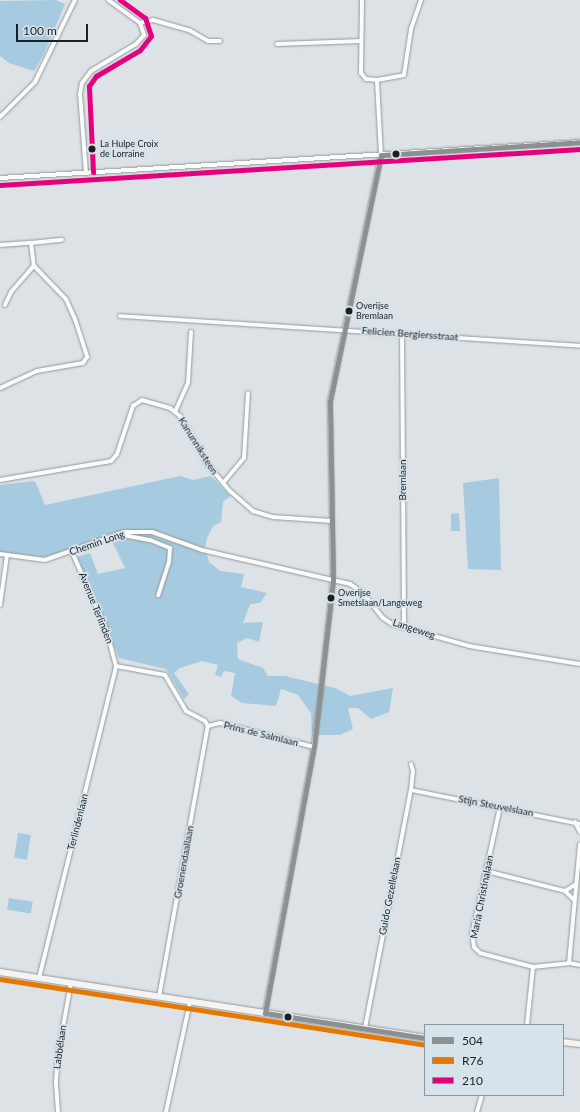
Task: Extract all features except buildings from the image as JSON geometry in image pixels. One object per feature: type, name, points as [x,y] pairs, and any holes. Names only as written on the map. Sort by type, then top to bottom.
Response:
[{"type":"main road","points":[[0,972],[424,1038]]},
{"type":"main road","points":[[564,1042],[580,1044]]},
{"type":"street","points":[[0,117],[35,82],[75,0]]},
{"type":"street","points":[[86,172],[80,94],[82,83],[97,66],[141,40],[144,35],[140,23],[108,0]]},
{"type":"street","points":[[362,0],[362,77],[377,80],[404,75],[411,28],[421,0]]},
{"type":"street","points":[[140,23],[153,20],[189,30],[208,41],[220,41]]},
{"type":"street","points":[[277,44],[361,41]]},
{"type":"street","points":[[265,1014],[314,747],[333,579],[330,401],[381,155],[377,80]]},
{"type":"street","points":[[0,178],[580,142]]},
{"type":"street","points":[[0,245],[62,240]]},
{"type":"street","points":[[0,388],[37,370],[86,361],[83,344],[70,307],[60,292],[34,266],[31,243]]},
{"type":"street","points":[[5,305],[11,292],[34,266]]},
{"type":"street","name":"Felicien Bergiersstraat","points":[[120,316],[402,333],[580,346]]},
{"type":"street","points":[[175,412],[188,383],[191,332]]},
{"type":"street","name":"Bremlaan","points":[[402,333],[404,626]]},
{"type":"street","points":[[223,483],[244,458],[248,393]]},
{"type":"street","name":"Kanunniksteen","points":[[0,480],[111,462],[117,454],[133,406],[138,400],[175,412],[185,422],[201,455],[223,483],[243,504],[264,515],[332,521]]},
{"type":"street","name":"Chemin Long","points":[[0,554],[45,560],[72,552],[118,534],[152,532],[216,553]]},
{"type":"street","points":[[118,534],[150,540],[170,548],[169,562],[158,595]]},
{"type":"street","name":"Avenue Terlinden","points":[[72,552],[106,629],[116,666]]},
{"type":"street","name":"Langeweg","points":[[216,553],[333,579],[356,587],[382,618],[469,646],[580,664]]},
{"type":"street","points":[[0,605],[7,555]]},
{"type":"street","name":"Prins de Salmlaan","points":[[116,666],[165,675],[186,711],[205,721],[208,726],[220,723],[314,747]]},
{"type":"street","name":"Terlindenlaan","points":[[39,978],[116,666]]},
{"type":"street","name":"Groenendaallaan","points":[[159,997],[208,726]]},
{"type":"street","name":"Guido Gezellelaan","points":[[365,1028],[411,790],[413,771],[411,764]]},
{"type":"street","name":"Stijn Steuvelslaan","points":[[411,790],[580,824]]},
{"type":"street","name":"Maria Christinalaan","points":[[500,807],[472,934],[474,947],[480,953],[533,967],[541,968],[569,963]]},
{"type":"street","points":[[575,822],[580,832]]},
{"type":"street","points":[[580,845],[569,963],[580,965]]},
{"type":"street","points":[[486,871],[565,891],[574,900]]},
{"type":"street","points":[[565,891],[576,883]]},
{"type":"street","points":[[526,1024],[533,967]]},
{"type":"street","name":"Labbélaan","points":[[58,1112],[56,1081],[58,1055],[71,983]]},
{"type":"street","points":[[166,1112],[190,1002]]},
{"type":"street","points":[[477,1112],[482,1096]]},
{"type":"shaded area","points":[[56,0],[65,4],[44,54],[34,71],[9,63],[0,56],[0,1]]},
{"type":"shaded area","points":[[180,476],[193,480],[211,476],[230,496],[223,502],[221,522],[213,526],[207,538],[205,548],[209,562],[220,571],[244,574],[241,587],[267,593],[260,603],[250,604],[243,623],[263,622],[259,642],[247,638],[237,643],[238,659],[263,668],[268,676],[285,676],[335,688],[350,696],[393,688],[389,712],[371,719],[358,708],[348,708],[353,729],[340,735],[312,735],[311,713],[298,695],[281,689],[276,706],[242,703],[231,696],[235,673],[224,671],[221,677],[215,675],[218,665],[202,661],[180,668],[174,673],[189,694],[184,699],[166,669],[119,658],[77,557],[90,553],[98,574],[125,568],[111,539],[43,557],[0,552],[0,485],[35,481],[45,505]]},
{"type":"shaded area","points":[[499,478],[501,570],[468,569],[463,483]]},
{"type":"shaded area","points":[[459,513],[460,531],[451,531],[451,514]]},
{"type":"shaded area","points":[[18,833],[31,835],[27,860],[14,858]]},
{"type":"shaded area","points":[[9,898],[33,902],[31,914],[7,910]]},
{"type":"transit line","name":"210","points":[[93,172],[89,86],[96,76],[140,50],[151,36],[145,18],[120,0]]},
{"type":"transit line","name":"504","points":[[381,155],[580,142]]},
{"type":"transit line","name":"210","points":[[0,185],[580,149]]},
{"type":"transit line","name":"504","points":[[265,1013],[314,747],[333,579],[330,401],[381,155]]},
{"type":"transit line","name":"R76","points":[[0,979],[424,1045]]},
{"type":"transit line","name":"504","points":[[265,1013],[424,1038]]},
{"type":"place","name":"La Hulpe Croix de Lorraine","points":[[92,149]]},
{"type":"place","name":"Overijse Bremlaan","points":[[349,311]]},
{"type":"place","name":"Overijse Smetslaan/Langeweg","points":[[331,598]]}]
